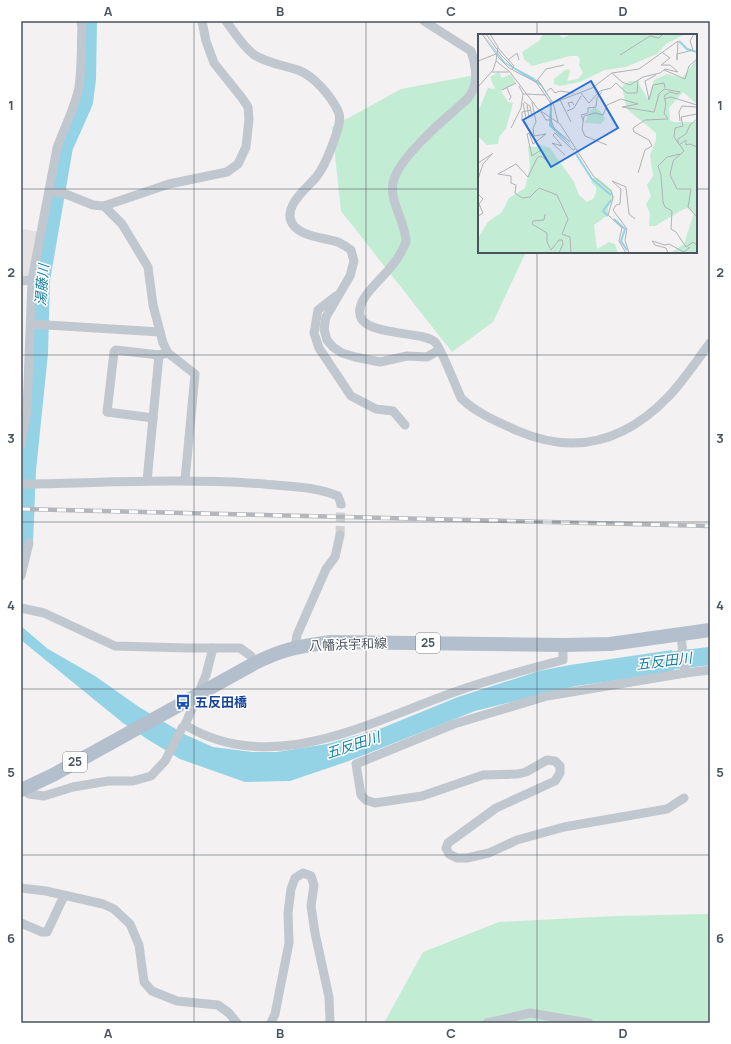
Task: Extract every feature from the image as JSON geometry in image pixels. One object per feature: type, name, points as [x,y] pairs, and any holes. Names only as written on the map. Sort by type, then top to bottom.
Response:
[{"type":"main road","name":"八幡浜宇和線","points":[[22,790],[53,775],[162,713],[255,663],[276,653],[295,647],[331,642],[563,645],[610,644],[682,640],[710,630]]},
{"type":"street","points":[[21,445],[27,411],[37,325],[32,280],[56,193],[57,148],[74,106],[79,87],[82,28],[80,21]]},
{"type":"street","points":[[56,193],[93,205],[104,206],[169,184],[227,172],[238,164],[246,147],[249,119],[248,107],[214,63],[206,41],[202,21]]},
{"type":"street","points":[[226,21],[252,54],[264,60],[300,71],[315,82],[330,98],[339,113],[339,124],[328,157],[317,176],[298,196],[293,206],[291,215],[292,222],[296,228],[306,233],[340,243],[351,250],[354,261],[350,276],[326,317],[324,329],[327,340],[342,353],[380,362],[407,356],[427,357],[439,350]]},
{"type":"street","points":[[424,21],[471,51],[476,66],[474,89],[468,99],[454,110],[415,148],[399,169],[394,179],[394,198],[406,242],[394,263],[378,280],[363,300],[360,312],[363,321],[371,328],[381,331],[424,336],[436,342],[460,398],[499,422],[533,437],[554,442],[580,443],[597,441],[615,436],[633,426],[648,415],[670,395],[710,342]]},
{"type":"street","points":[[104,206],[122,224],[148,267],[153,305],[160,332],[168,353],[195,374],[185,480]]},
{"type":"street","points":[[21,281],[32,280]]},
{"type":"street","points":[[340,292],[318,310],[314,333],[319,348],[351,396],[376,409],[393,411],[405,425]]},
{"type":"street","points":[[37,325],[160,332]]},
{"type":"street","points":[[153,418],[107,412],[114,352],[116,350],[159,355],[168,353]]},
{"type":"street","points":[[147,481],[159,355]]},
{"type":"street","points":[[24,484],[185,480],[322,489],[338,496],[341,504]]},
{"type":"street","points":[[295,647],[297,635],[326,569],[335,556],[340,535]]},
{"type":"street","points":[[21,576],[29,543]]},
{"type":"street","points":[[21,608],[44,613],[115,646],[240,648],[251,656],[255,663]]},
{"type":"street","points":[[682,640],[685,672]]},
{"type":"street","points":[[184,726],[201,734],[247,747],[300,745],[393,717],[492,678],[563,660],[563,645]]},
{"type":"street","points":[[22,790],[30,794],[44,796],[73,787],[108,781],[133,781],[151,776],[164,761],[184,726],[206,675],[213,648]]},
{"type":"street","points":[[684,798],[667,809],[564,827],[517,840],[489,853],[467,858],[457,858],[449,854],[446,848],[448,843],[496,808],[555,780],[560,773],[560,766],[555,761],[547,760],[526,772],[518,774],[482,775],[422,796],[375,803],[366,800],[361,794],[356,764],[454,724],[547,696],[685,672],[710,670]]},
{"type":"street","points":[[271,1023],[275,1014],[282,970],[289,943],[288,913],[291,889],[295,878],[303,873],[311,876],[314,885],[312,906],[314,926],[319,959],[328,997],[330,1023]]},
{"type":"street","points":[[21,888],[103,904],[114,910],[130,924],[139,945],[144,982],[152,991],[177,1001],[218,1005],[229,1012],[237,1023]]},
{"type":"street","points":[[21,924],[42,932],[47,932],[64,896]]},
{"type":"street","points":[[487,1023],[530,1013],[589,1023]]},
{"type":"shaded area","points":[[21,229],[42,232],[32,280],[21,281]]},
{"type":"green space","points":[[470,76],[478,79],[478,253],[526,253],[493,322],[452,352],[341,211],[332,127],[401,89]]},
{"type":"green space","points":[[710,914],[710,1023],[384,1023],[423,952],[499,922],[616,916]]},
{"type":"water","points":[[21,626],[48,649],[95,676],[139,707],[186,735],[213,747],[252,752],[277,752],[327,744],[382,728],[458,697],[539,671],[570,665],[672,650],[674,672],[576,686],[475,711],[346,762],[290,781],[245,782],[180,759],[123,723],[21,640]]},
{"type":"waterway","name":"湯藤川","points":[[21,555],[24,543],[27,470],[39,353],[41,280],[64,147],[84,102],[87,79],[88,21]]},
{"type":"waterway","name":"五反田川","points":[[649,663],[710,656]]},
{"type":"tunnel","points":[[340,535],[341,504]]},
{"type":"railway","points":[[21,509],[710,526]]},
{"type":"place","name":"五反田橋","points":[[183,702]]}]
